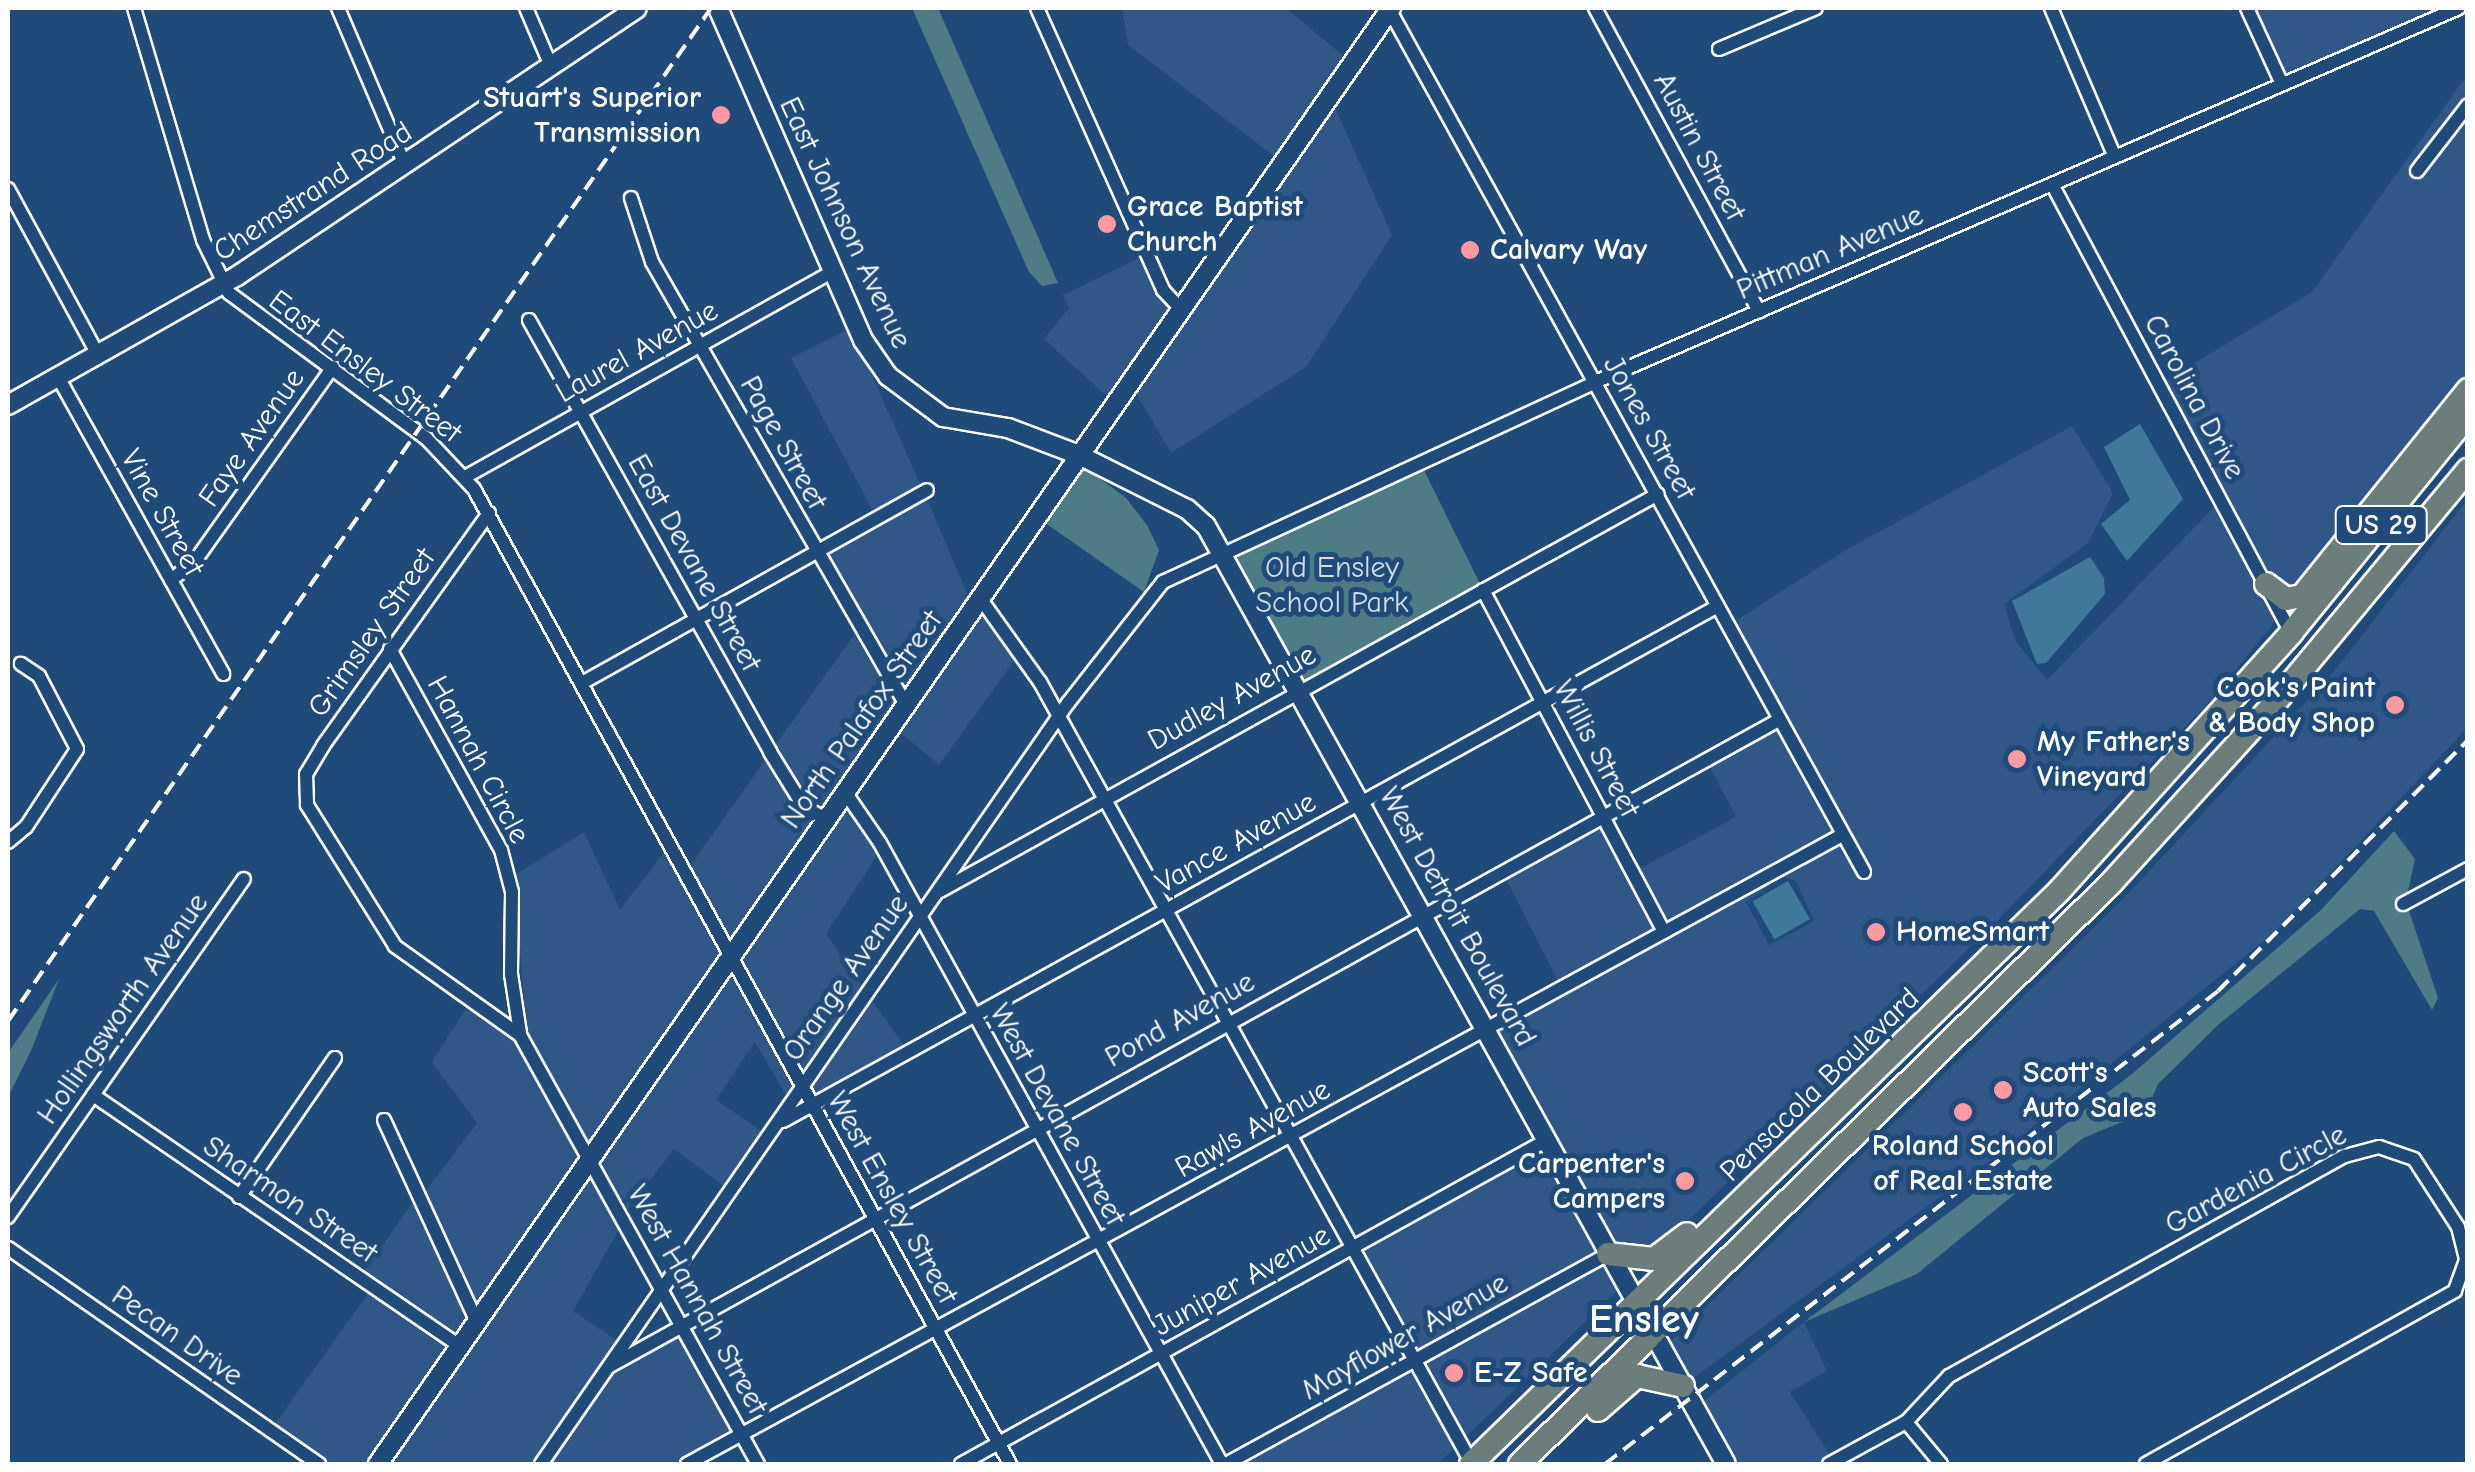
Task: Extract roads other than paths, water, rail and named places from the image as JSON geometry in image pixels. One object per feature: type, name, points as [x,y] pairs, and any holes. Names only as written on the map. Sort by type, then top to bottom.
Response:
[{"type":"highway","points":[[2266,584],[2286,599],[2302,596],[2468,390]]},
{"type":"highway","name":"Pensacola Boulevard","points":[[1471,1464],[2060,890],[2291,633],[2468,415]]},
{"type":"highway","name":"Pensacola Boulevard","points":[[1520,1464],[2008,989],[2190,798],[2468,470]]},
{"type":"highway","points":[[2190,798],[2201,771],[2291,668],[2291,633]]},
{"type":"highway","points":[[1653,1334],[1654,1311],[1668,1290],[1906,1061],[1911,1039]]},
{"type":"highway","points":[[1608,1254],[1654,1259],[1668,1252],[1824,1102],[1856,1092]]},
{"type":"highway","points":[[1505,1464],[1624,1346],[1636,1329],[1636,1304]]},
{"type":"highway","points":[[1541,1464],[1637,1376],[1683,1386]]},
{"type":"main road","name":"Chemstrand Road","points":[[8,405],[225,284],[637,8]]},
{"type":"main road","name":"East Johnson Avenue","points":[[718,8],[874,360],[914,401],[943,417],[1008,428],[1079,455]]},
{"type":"main road","name":"North Palafox Street","points":[[378,1464],[1390,8]]},
{"type":"main road","name":"West Detroit Boulevard","points":[[1079,455],[1187,509],[1223,550],[1726,1464]]},
{"type":"street","name":"East Ensley Street","points":[[134,8],[202,240],[225,284],[240,304],[333,367],[426,438],[465,477],[489,513],[731,956]]},
{"type":"street","points":[[338,8],[405,165]]},
{"type":"street","points":[[526,8],[551,66]]},
{"type":"street","points":[[1036,8],[1163,290],[1181,309]]},
{"type":"street","name":"Jones Street","points":[[1390,8],[1864,872]]},
{"type":"street","name":"Austin Street","points":[[1595,8],[1759,311]]},
{"type":"street","points":[[1720,50],[1816,8]]},
{"type":"street","points":[[2051,8],[2115,156]]},
{"type":"street","points":[[2247,8],[2282,84]]},
{"type":"street","name":"Pittman Avenue","points":[[1223,550],[1595,382],[2459,8]]},
{"type":"street","points":[[2418,170],[2468,105]]},
{"type":"street","name":"Carolina Drive","points":[[2052,184],[2291,633]]},
{"type":"street","points":[[8,188],[98,355]]},
{"type":"street","name":"Page Street","points":[[631,198],[652,262],[906,704]]},
{"type":"street","name":"Laurel Avenue","points":[[465,477],[832,270]]},
{"type":"street","name":"East Devane Street","points":[[529,320],[798,800],[826,819]]},
{"type":"street","name":"Faye Avenue","points":[[171,580],[195,561],[333,367]]},
{"type":"street","name":"Vine Street","points":[[58,377],[223,674]]},
{"type":"street","points":[[582,684],[926,490]]},
{"type":"street","name":"Dudley Avenue","points":[[938,892],[1658,494]]},
{"type":"street","name":"Grimsley Street","points":[[489,513],[390,649],[303,786],[306,805],[382,932],[520,1036]]},
{"type":"street","name":"Orange Avenue","points":[[541,1464],[1058,717],[1152,591],[1223,550]]},
{"type":"street","name":"Willis Street","points":[[1483,590],[1664,932]]},
{"type":"street","points":[[980,598],[1058,717],[1104,798],[1471,1464]]},
{"type":"street","name":"Vance Avenue","points":[[778,1124],[1718,606]]},
{"type":"street","name":"Hannah Circle","points":[[390,649],[501,850],[512,892],[511,974],[520,1036]]},
{"type":"street","points":[[8,842],[26,827],[78,748],[39,676],[20,664]]},
{"type":"street","name":"Pond Avenue","points":[[608,1368],[1779,720]]},
{"type":"street","name":"West Devane Street","points":[[845,792],[920,915],[1160,1355],[1224,1464]]},
{"type":"street","name":"Rawls Avenue","points":[[687,1464],[936,1332],[1842,835]]},
{"type":"street","points":[[2404,904],[2468,869]]},
{"type":"street","name":"Hollingsworth Avenue","points":[[8,1217],[244,879]]},
{"type":"street","name":"West Ensley Street","points":[[731,956],[1010,1464]]},
{"type":"street","name":"West Hannah Street","points":[[520,1036],[758,1464]]},
{"type":"street","points":[[240,1197],[335,1058]]},
{"type":"street","name":"Sharmon Street","points":[[93,1095],[460,1346]]},
{"type":"street","points":[[384,1120],[477,1322]]},
{"type":"street","name":"Juniper Avenue","points":[[961,1464],[1548,1140]]},
{"type":"street","name":"Gardenia Circle","points":[[1829,1464],[1906,1422],[1949,1376],[2345,1156],[2379,1147],[2414,1159],[2458,1227],[2466,1260],[2454,1291],[2146,1464]]},
{"type":"street","name":"Pecan Drive","points":[[8,1248],[320,1464]]},
{"type":"street","name":"Mayflower Avenue","points":[[1224,1464],[1608,1254]]},
{"type":"street","points":[[1906,1422],[1941,1464]]},
{"type":"railway","points":[[8,1021],[711,8]]},
{"type":"railway","points":[[1605,1464],[2218,991],[2468,740]]},
{"type":"place","name":"Stuart's Superior Transmission","points":[[721,115]]},
{"type":"place","name":"Grace Baptist Church","points":[[1107,224]]},
{"type":"place","name":"Calvary Way","points":[[1470,250]]},
{"type":"place","name":"Cook's Paint & Body Shop","points":[[2395,705]]},
{"type":"place","name":"My Father's Vineyard","points":[[2017,759]]},
{"type":"place","name":"HomeSmart","points":[[1876,932]]},
{"type":"place","name":"Scott's Auto Sales","points":[[2003,1090]]},
{"type":"place","name":"Roland School of Real Estate","points":[[1963,1112]]},
{"type":"place","name":"Carpenter's Campers","points":[[1685,1181]]},
{"type":"place","name":"E-Z Safe","points":[[1454,1373]]},
{"type":"district","name":"Ensley","points":[[1644,1319]]},
{"type":"park label","name":"Old Ensley School Park","points":[[1332,585]]}]
